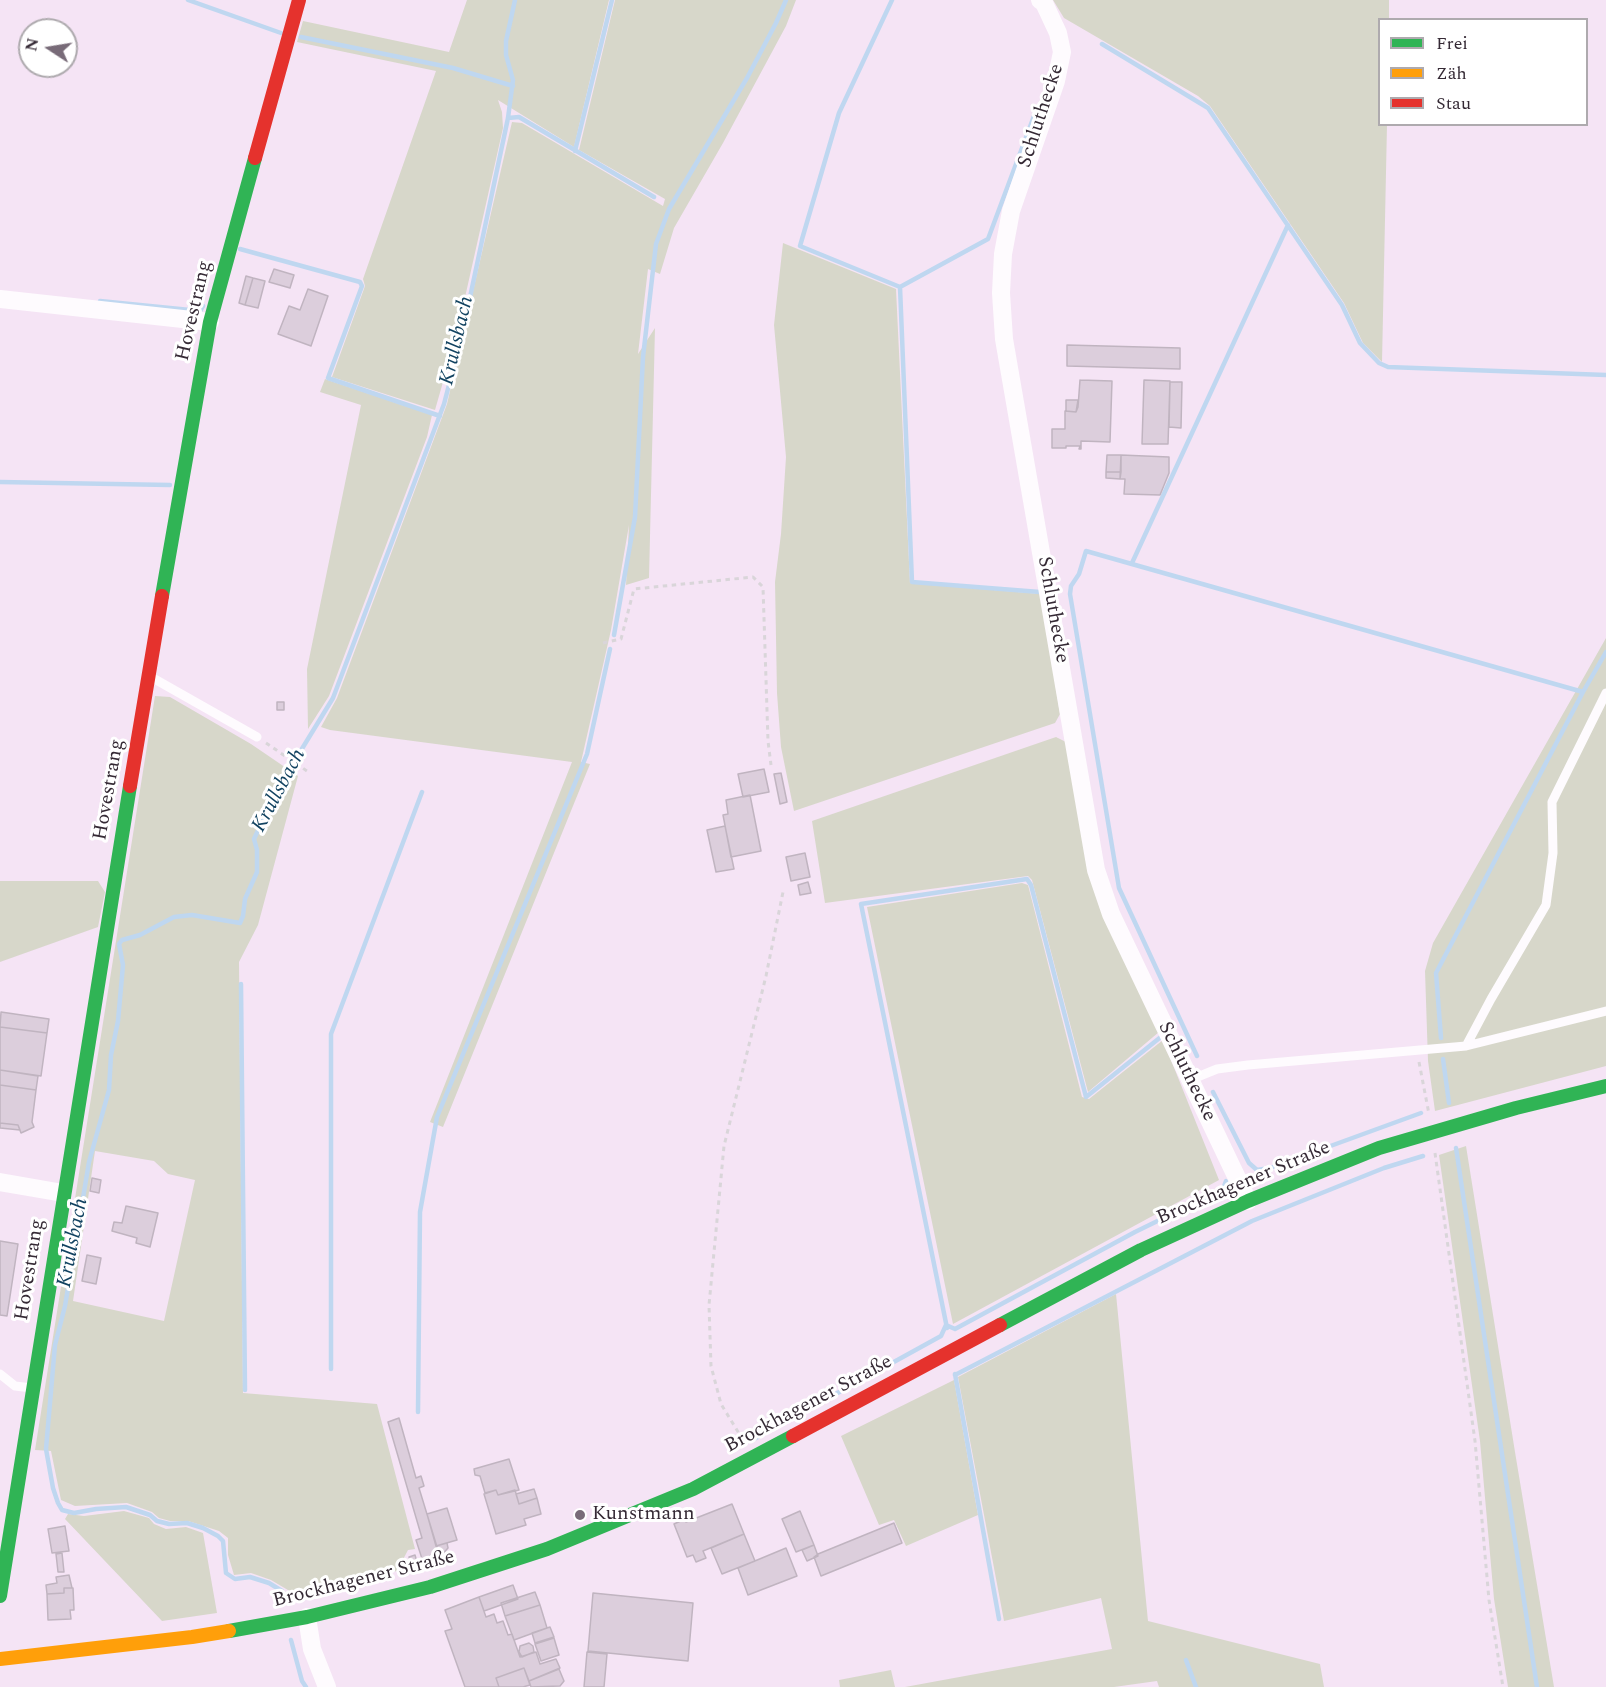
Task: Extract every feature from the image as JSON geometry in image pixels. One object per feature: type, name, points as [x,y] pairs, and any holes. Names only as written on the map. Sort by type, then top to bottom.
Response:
[{"type":"main road","name":"Hovestrang","points":[[0,1596],[63,1193],[181,482],[210,322],[299,0]]},
{"type":"main road","name":"Brockhagener Straße","points":[[0,1659],[192,1637],[307,1617],[430,1587],[547,1549],[693,1489],[1141,1250],[1248,1201],[1379,1148],[1516,1108],[1606,1086]]},
{"type":"street","name":"Schluthecke","points":[[1040,0],[1044,3],[1058,33],[1062,52],[1056,81],[1011,211],[1003,254],[1001,293],[1004,339],[1096,870],[1111,914],[1248,1201]]},
{"type":"street","points":[[0,299],[210,322]]},
{"type":"street","points":[[0,1182],[63,1193]]},
{"type":"street","points":[[307,1617],[312,1649],[327,1687]]},
{"type":"lane","points":[[149,675],[256,737]]},
{"type":"lane","points":[[1466,1046],[1546,905],[1553,853],[1552,802],[1606,693]]},
{"type":"lane","points":[[1190,1080],[1216,1069],[1248,1065],[1466,1046],[1606,1011]]},
{"type":"lane","points":[[0,1374],[15,1386],[32,1388]]},
{"type":"path","points":[[603,643],[621,639],[634,589],[753,578],[763,587],[768,741],[771,765]]},
{"type":"path","points":[[256,737],[308,771]]},
{"type":"path","points":[[753,1457],[721,1404],[711,1366],[710,1305],[724,1146],[766,976],[783,891]]},
{"type":"path","points":[[1417,1051],[1432,1131]]},
{"type":"path","points":[[1436,1161],[1475,1441],[1489,1600],[1503,1687]]},
{"type":"shaded area","points":[[467,0],[609,0],[574,147],[498,100],[502,112],[503,128],[457,333],[435,410],[332,377],[365,286],[363,279],[436,71],[297,42],[303,21],[449,52]]},
{"type":"shaded area","points":[[615,0],[796,0],[786,26],[674,228],[660,274],[648,269],[638,354],[655,328],[649,578],[626,585],[629,525],[611,630],[581,762],[590,764],[443,1127],[430,1122],[572,762],[321,727],[337,698],[447,404],[512,122],[522,123],[663,206],[665,199],[579,150]]},
{"type":"shaded area","points":[[1053,0],[1389,0],[1389,18],[1378,18],[1378,126],[1387,126],[1382,362],[1363,343],[1344,303],[1210,106],[1198,96],[1064,18]]},
{"type":"shaded area","points":[[783,243],[896,289],[910,583],[1041,594],[1060,714],[1055,723],[794,811],[781,747],[777,693],[775,582],[786,457],[774,325]]},
{"type":"shaded area","points":[[325,379],[432,415],[427,437],[329,696],[308,729],[307,669],[361,405],[320,392]]},
{"type":"shaded area","points":[[1606,638],[1606,1066],[1435,1111],[1428,1061],[1425,971],[1433,943]]},
{"type":"shaded area","points":[[155,696],[170,697],[251,744],[298,776],[258,925],[239,962],[243,1393],[377,1404],[415,1549],[408,1550],[397,1571],[293,1593],[271,1580],[251,1573],[234,1575],[228,1555],[228,1538],[219,1531],[188,1521],[170,1521],[159,1518],[152,1512],[127,1503],[75,1506],[61,1500],[51,1451],[35,1450]],"holes":[[[95,1151],[154,1161],[168,1174],[195,1180],[164,1321],[73,1301]]]},
{"type":"shaded area","points":[[1056,737],[1068,743],[1090,868],[1159,1032],[1088,1092],[1032,880],[1028,876],[825,903],[812,821]]},
{"type":"shaded area","points":[[0,881],[98,881],[105,892],[98,927],[0,962]]},
{"type":"shaded area","points":[[1022,883],[1028,885],[1082,1097],[1089,1099],[1163,1040],[1219,1180],[953,1324],[867,907]]},
{"type":"shaded area","points":[[1466,1146],[1554,1687],[1508,1687],[1494,1599],[1480,1441],[1439,1155]]},
{"type":"shaded area","points":[[1116,1294],[1148,1621],[1320,1664],[1324,1687],[1159,1687],[1157,1681],[1114,1687],[905,1687],[1112,1649],[1101,1598],[1004,1621],[958,1377]]},
{"type":"shaded area","points":[[954,1380],[978,1515],[906,1546],[894,1520],[879,1525],[841,1436]]},
{"type":"shaded area","points":[[124,1511],[149,1518],[154,1524],[166,1529],[186,1527],[203,1533],[217,1613],[162,1621],[65,1519],[68,1514],[84,1516]]},
{"type":"shaded area","points":[[891,1670],[895,1687],[840,1687],[839,1680]]},
{"type":"building","points":[[274,269],[294,275],[290,288],[269,282]]},
{"type":"building","points":[[246,276],[253,278],[245,305],[239,303]]},
{"type":"building","points":[[253,278],[265,281],[258,308],[245,305]]},
{"type":"building","points":[[308,289],[328,296],[311,346],[278,334],[289,306],[300,310]]},
{"type":"building","points":[[1067,345],[1180,348],[1180,369],[1067,366]]},
{"type":"building","points":[[1080,380],[1112,381],[1110,442],[1081,441],[1081,449],[1079,449],[1080,446],[1052,448],[1052,429],[1065,429],[1065,411],[1076,412]]},
{"type":"building","points":[[1144,380],[1170,381],[1168,444],[1142,444]]},
{"type":"building","points":[[1170,382],[1182,382],[1181,428],[1169,427]]},
{"type":"building","points":[[1066,400],[1078,400],[1076,412],[1066,411]]},
{"type":"building","points":[[1107,455],[1121,455],[1121,472],[1106,472]]},
{"type":"building","points":[[1121,455],[1169,457],[1169,473],[1160,495],[1124,494],[1125,479],[1120,479]]},
{"type":"building","points":[[1106,472],[1121,472],[1120,479],[1106,478]]},
{"type":"building","points":[[277,702],[284,702],[284,710],[277,710]]},
{"type":"building","points":[[764,769],[769,792],[743,797],[738,774]]},
{"type":"building","points":[[781,773],[787,802],[780,804],[774,774]]},
{"type":"building","points":[[750,795],[761,851],[731,857],[723,815],[728,814],[726,800]]},
{"type":"building","points":[[725,826],[734,869],[716,872],[707,830]]},
{"type":"building","points":[[805,853],[810,877],[791,881],[786,857]]},
{"type":"building","points":[[808,882],[811,893],[800,895],[798,885]]},
{"type":"building","points":[[1,1012],[49,1019],[47,1033],[0,1027]]},
{"type":"building","points":[[0,1027],[47,1033],[41,1076],[0,1070]]},
{"type":"building","points":[[0,1070],[38,1076],[36,1090],[0,1085]]},
{"type":"building","points":[[0,1085],[36,1090],[32,1122],[34,1127],[21,1133],[18,1125],[0,1123]]},
{"type":"building","points":[[0,1123],[18,1125],[20,1130],[0,1128]]},
{"type":"building","points":[[92,1178],[101,1180],[99,1193],[90,1191]]},
{"type":"building","points":[[126,1206],[158,1213],[150,1247],[136,1243],[137,1238],[112,1231],[114,1222],[122,1223]]},
{"type":"building","points":[[0,1241],[18,1244],[7,1316],[0,1315]]},
{"type":"building","points":[[87,1255],[101,1258],[96,1284],[82,1281]]},
{"type":"building","points":[[399,1418],[416,1478],[421,1476],[424,1486],[419,1488],[441,1560],[424,1565],[416,1540],[422,1538],[388,1422]]},
{"type":"building","points":[[509,1459],[519,1490],[498,1495],[496,1490],[485,1493],[480,1476],[475,1475],[474,1469]]},
{"type":"building","points":[[534,1489],[537,1498],[519,1504],[516,1494]]},
{"type":"building","points":[[496,1490],[498,1495],[515,1490],[519,1504],[537,1498],[541,1514],[524,1519],[526,1525],[496,1534],[484,1494]]},
{"type":"building","points":[[732,1504],[744,1534],[703,1551],[706,1558],[696,1562],[693,1555],[687,1557],[674,1524],[685,1519],[686,1522]]},
{"type":"building","points":[[447,1508],[457,1540],[436,1546],[427,1514]]},
{"type":"building","points":[[800,1511],[814,1545],[796,1552],[782,1519]]},
{"type":"building","points":[[894,1523],[902,1543],[821,1576],[814,1557],[818,1554]]},
{"type":"building","points":[[65,1526],[69,1551],[52,1553],[48,1529]]},
{"type":"building","points":[[744,1534],[755,1561],[722,1574],[711,1548]]},
{"type":"building","points":[[447,1543],[448,1548],[440,1557],[436,1546]]},
{"type":"building","points":[[814,1545],[818,1556],[807,1561],[802,1550]]},
{"type":"building","points":[[786,1548],[797,1576],[748,1595],[738,1568]]},
{"type":"building","points":[[62,1553],[64,1572],[58,1572],[56,1554]]},
{"type":"building","points":[[415,1555],[417,1562],[411,1564],[409,1557]]},
{"type":"building","points":[[69,1575],[72,1588],[64,1588],[64,1593],[47,1594],[46,1585],[57,1583],[56,1577]]},
{"type":"building","points":[[513,1585],[518,1599],[484,1611],[479,1597]]},
{"type":"building","points":[[64,1588],[73,1588],[74,1610],[70,1610],[71,1619],[48,1620],[47,1594],[64,1593]]},
{"type":"building","points":[[535,1592],[540,1605],[505,1616],[501,1603]]},
{"type":"building","points":[[593,1593],[693,1603],[688,1661],[588,1651]]},
{"type":"building","points":[[479,1597],[486,1617],[494,1614],[497,1623],[503,1621],[508,1635],[512,1634],[520,1657],[536,1652],[540,1664],[556,1659],[560,1668],[529,1681],[524,1668],[496,1678],[499,1687],[465,1687],[445,1631],[452,1629],[445,1610]]},
{"type":"building","points":[[540,1605],[547,1628],[514,1640],[505,1616]]},
{"type":"building","points":[[550,1627],[554,1637],[535,1643],[532,1633]]},
{"type":"building","points":[[554,1638],[559,1655],[541,1661],[535,1644]]},
{"type":"building","points":[[529,1643],[533,1646],[534,1652],[522,1657],[519,1652],[520,1646]]},
{"type":"building","points":[[587,1652],[607,1654],[604,1687],[584,1687]]},
{"type":"building","points":[[524,1668],[530,1685],[499,1687],[496,1678]]},
{"type":"building","points":[[559,1669],[564,1681],[560,1686],[531,1687],[529,1681]]},
{"type":"waterway","points":[[188,0],[281,33]]},
{"type":"waterway","name":"Krullsbach","points":[[285,1603],[282,1591],[269,1583],[250,1577],[235,1579],[226,1573],[223,1541],[203,1528],[187,1523],[169,1524],[157,1521],[150,1515],[126,1507],[74,1513],[62,1510],[53,1488],[46,1449],[55,1345],[65,1306],[89,1162],[109,1090],[111,1055],[118,1021],[123,965],[119,944],[122,940],[140,935],[174,917],[192,915],[240,923],[243,916],[245,899],[257,872],[257,850],[254,839],[278,788],[333,698],[444,404],[462,335],[508,118],[513,80],[506,55],[506,41],[515,0]]},
{"type":"waterway","points":[[575,151],[612,0]]},
{"type":"waterway","points":[[614,635],[635,517],[643,357],[656,244],[669,209],[747,78],[786,0]]},
{"type":"waterway","points":[[892,0],[839,113],[800,246],[900,287]]},
{"type":"waterway","points":[[301,37],[453,68],[513,86]]},
{"type":"waterway","points":[[1102,44],[1208,108],[1342,305],[1360,343],[1379,363],[1388,367],[1606,375]]},
{"type":"waterway","points":[[900,287],[988,239],[1037,108]]},
{"type":"waterway","points":[[508,118],[519,117],[654,197]]},
{"type":"waterway","points":[[1132,563],[1288,225]]},
{"type":"waterway","points":[[240,249],[360,282],[362,286],[328,378],[440,416]]},
{"type":"waterway","points":[[900,287],[912,582],[1040,592]]},
{"type":"waterway","points":[[100,301],[200,311],[203,306]]},
{"type":"waterway","points":[[0,482],[170,485]]},
{"type":"waterway","points":[[1197,1056],[1119,888],[1070,594],[1071,586],[1079,574],[1086,551],[1583,692]]},
{"type":"waterway","points":[[418,1412],[420,1212],[437,1117],[587,754],[610,649]]},
{"type":"waterway","points":[[1441,1038],[1436,973],[1606,652]]},
{"type":"waterway","points":[[331,1369],[331,1034],[422,792]]},
{"type":"waterway","points":[[947,1328],[861,904],[1027,879],[1031,885],[1086,1097],[1162,1036]]},
{"type":"waterway","points":[[241,984],[245,1390]]},
{"type":"waterway","points":[[1443,1059],[1449,1103]]},
{"type":"waterway","points":[[1213,1092],[1249,1163],[1257,1170],[1270,1168],[1421,1113]]},
{"type":"waterway","points":[[1456,1148],[1537,1687]]},
{"type":"waterway","points":[[955,1375],[1252,1221],[1384,1168],[1423,1156]]},
{"type":"waterway","points":[[754,1439],[941,1336],[946,1325],[955,1329],[1135,1232],[1223,1189],[1226,1181]]},
{"type":"waterway","points":[[955,1374],[999,1619]]},
{"type":"waterway","name":"Krullsbach","points":[[291,1640],[302,1681],[306,1687]]},
{"type":"waterway","points":[[1186,1660],[1196,1687]]},
{"type":"traffic: fast","points":[[162,596],[210,322],[255,158]]},
{"type":"traffic: fast","points":[[0,1596],[130,786]]},
{"type":"traffic: fast","points":[[1000,1325],[1141,1250],[1248,1201],[1379,1148],[1516,1108],[1606,1086]]},
{"type":"traffic: fast","points":[[229,1631],[307,1617],[430,1587],[547,1549],[693,1489],[793,1436]]},
{"type":"traffic: slow","points":[[0,1659],[229,1631]]},
{"type":"traffic: jam","points":[[255,158],[299,0]]},
{"type":"traffic: jam","points":[[130,786],[162,596]]},
{"type":"traffic: jam","points":[[793,1436],[1000,1325]]},
{"type":"place","name":"Kunstmann","points":[[580,1515]]}]
